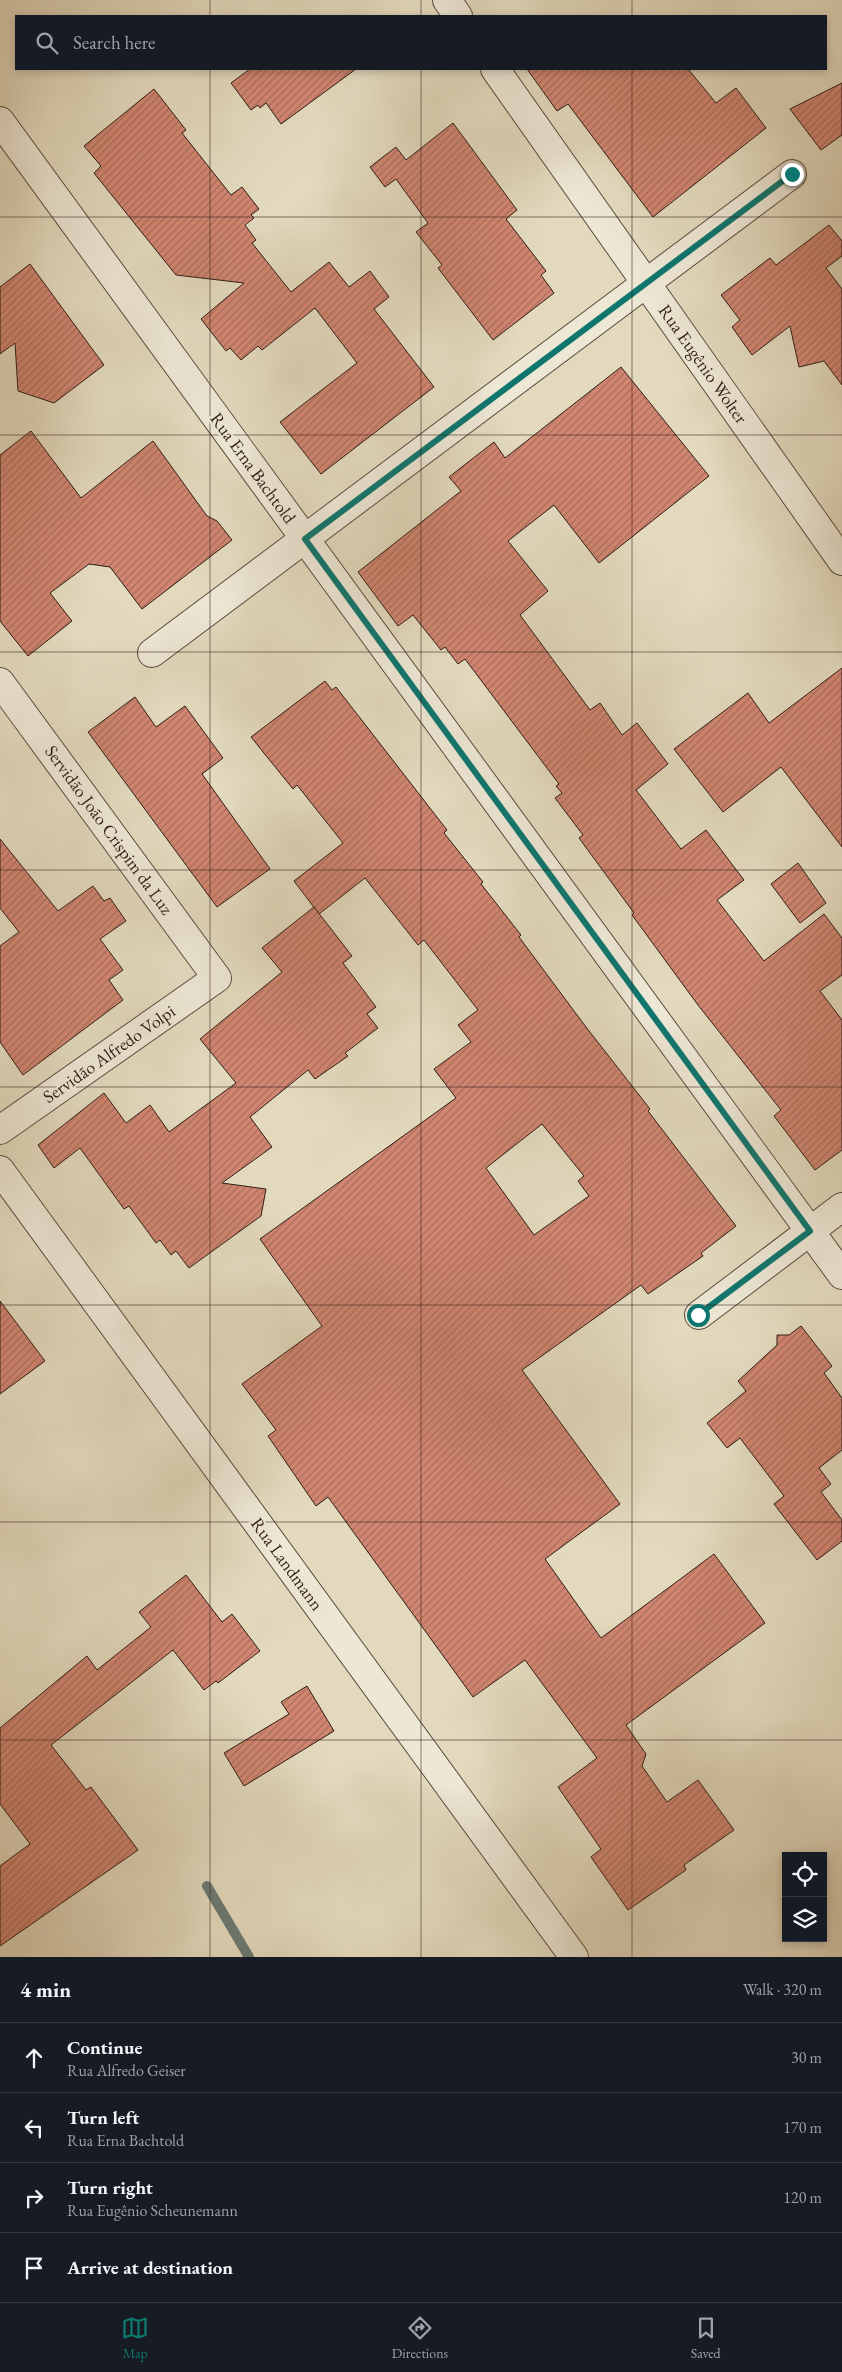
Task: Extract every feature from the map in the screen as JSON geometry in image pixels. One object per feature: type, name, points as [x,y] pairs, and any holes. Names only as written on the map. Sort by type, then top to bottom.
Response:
[{"type":"street","points":[[447,0],[457,15]]},
{"type":"street","name":"Rua Eugênio Wolter","points":[[496,70],[842,561]]},
{"type":"street","name":"Rua Erna Bachtold","points":[[0,121],[842,1275]]},
{"type":"street","points":[[152,653],[792,174]]},
{"type":"street","name":"Servidão João Crispim da Luz","points":[[0,682],[217,978]]},
{"type":"street","name":"Servidão Alfredo Volpi","points":[[0,1130],[217,978]]},
{"type":"street","name":"Rua Landmann","points":[[0,1170],[574,1957]]},
{"type":"street","points":[[698,1315],[842,1207]]},
{"type":"building","points":[[249,70],[355,70],[281,124],[266,103],[260,108],[258,105],[251,110],[231,83]]},
{"type":"building","points":[[528,70],[689,70],[716,103],[736,88],[766,128],[653,217],[568,104],[557,111]]},
{"type":"building","points":[[842,83],[842,135],[821,150],[790,109]]},
{"type":"building","points":[[154,89],[186,130],[182,133],[231,195],[242,187],[259,209],[251,215],[254,218],[245,225],[256,240],[252,243],[291,292],[329,262],[349,287],[370,271],[389,297],[374,309],[434,387],[321,474],[280,422],[357,363],[315,308],[262,350],[258,346],[241,360],[230,348],[226,351],[201,319],[244,283],[176,275],[94,173],[101,166],[84,146]]},
{"type":"building","points":[[453,123],[517,210],[506,219],[546,271],[541,275],[554,293],[493,340],[438,268],[442,265],[416,232],[428,223],[396,179],[385,187],[370,167],[396,147],[406,160]]},
{"type":"building","points":[[829,225],[842,241],[842,256],[826,268],[842,289],[842,385],[824,361],[799,367],[790,326],[752,355],[732,327],[740,320],[721,295],[770,258],[776,265]]},
{"type":"building","points":[[30,264],[104,365],[54,403],[18,391],[15,343],[0,354],[0,287]]},
{"type":"building","points":[[621,367],[709,476],[599,563],[554,505],[508,541],[548,591],[520,615],[590,710],[600,703],[622,735],[637,723],[668,764],[636,790],[681,849],[706,830],[744,880],[717,900],[764,961],[824,914],[842,938],[842,975],[820,991],[842,1020],[842,1150],[815,1170],[774,1116],[781,1110],[698,1005],[632,915],[634,913],[579,838],[583,835],[555,798],[562,793],[556,786],[559,784],[465,659],[458,664],[445,647],[441,650],[413,615],[398,626],[358,572],[461,491],[449,477],[494,442],[505,458]]},
{"type":"building","points":[[31,431],[81,498],[153,441],[207,516],[217,521],[232,540],[142,609],[110,567],[89,564],[50,593],[72,621],[28,656],[0,621],[0,455]]},
{"type":"building","points":[[842,668],[842,847],[781,767],[723,812],[674,749],[748,693],[769,723]]},
{"type":"building","points":[[325,681],[332,690],[336,687],[447,830],[444,833],[483,882],[481,884],[521,935],[519,937],[736,1226],[701,1253],[703,1256],[648,1294],[641,1285],[522,1370],[620,1504],[545,1559],[601,1638],[714,1554],[765,1623],[626,1725],[646,1754],[642,1766],[667,1802],[698,1780],[734,1830],[684,1865],[686,1870],[628,1910],[591,1857],[601,1849],[558,1787],[597,1758],[525,1660],[473,1697],[328,1497],[316,1506],[268,1436],[276,1430],[242,1384],[322,1326],[260,1239],[456,1098],[434,1069],[471,1042],[458,1025],[478,1010],[424,940],[418,945],[365,878],[319,914],[294,881],[343,843],[297,785],[293,789],[251,737]],"holes":[[[542,1124],[584,1176],[578,1181],[589,1196],[534,1235],[486,1168]]]},
{"type":"building","points":[[135,697],[156,727],[185,706],[223,758],[202,774],[270,869],[217,907],[88,732]]},
{"type":"building","points":[[0,839],[58,911],[93,886],[104,901],[110,898],[126,921],[100,939],[123,970],[109,980],[123,1000],[23,1075],[0,1042],[0,946],[19,932],[0,908]]},
{"type":"building","points":[[798,863],[826,903],[800,923],[771,884]]},
{"type":"building","points":[[314,907],[352,956],[343,963],[376,1007],[367,1014],[378,1028],[345,1053],[348,1056],[315,1079],[308,1070],[250,1117],[272,1147],[222,1183],[266,1189],[261,1216],[189,1268],[176,1251],[171,1255],[160,1240],[156,1243],[129,1206],[124,1209],[80,1148],[54,1168],[38,1145],[104,1093],[126,1123],[150,1105],[169,1132],[236,1083],[200,1039],[282,972],[262,948]]},
{"type":"building","points":[[0,1301],[45,1361],[0,1394]]},
{"type":"building","points":[[801,1326],[832,1366],[824,1373],[842,1398],[842,1450],[819,1468],[831,1484],[821,1492],[842,1520],[842,1541],[817,1560],[774,1504],[784,1496],[740,1438],[727,1448],[707,1423],[746,1391],[738,1381],[777,1345],[777,1335],[789,1335]]},
{"type":"building","points":[[186,1575],[222,1622],[232,1614],[260,1651],[218,1683],[216,1681],[204,1690],[173,1650],[51,1745],[86,1790],[91,1787],[138,1850],[0,1946],[0,1866],[30,1844],[0,1804],[0,1728],[87,1656],[97,1670],[151,1627],[139,1612]]},
{"type":"building","points":[[307,1686],[334,1731],[244,1786],[224,1753],[289,1714],[281,1702]]},
{"type":"waterway","points":[[207,1886],[249,1957]]},
{"type":"route","points":[[698,1315],[810,1231],[305,539],[792,174]]}]
